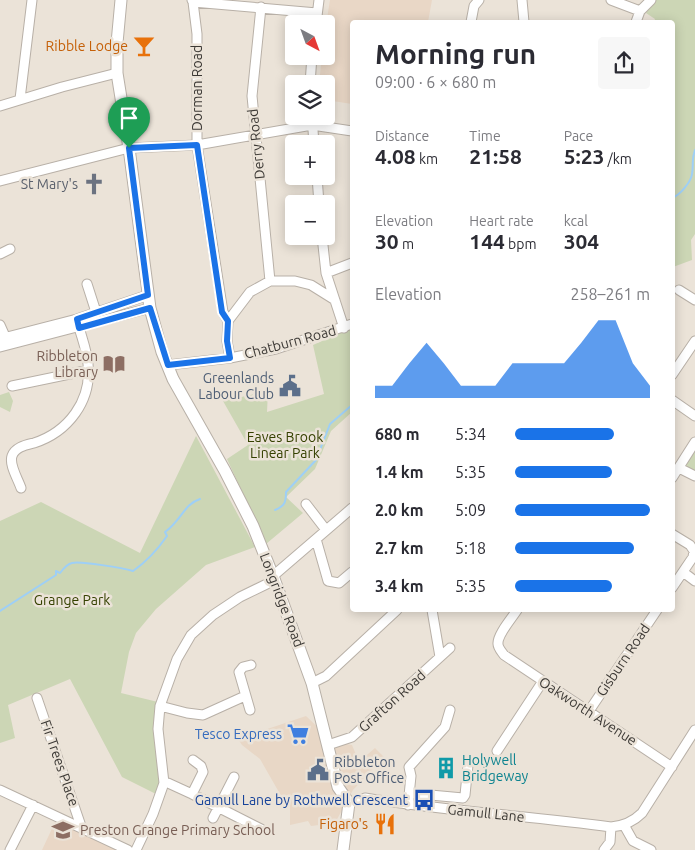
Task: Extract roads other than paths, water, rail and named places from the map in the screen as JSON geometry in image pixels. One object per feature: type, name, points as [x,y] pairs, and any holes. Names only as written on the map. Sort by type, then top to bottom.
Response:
[{"type":"main road","name":"Longridge Road","points":[[121,0],[116,43],[116,73],[129,148],[150,308],[173,380],[253,526],[274,578],[312,683],[338,787],[349,803]]},
{"type":"main road","points":[[343,850],[349,803]]},
{"type":"street","points":[[20,99],[32,0]]},
{"type":"street","points":[[193,1],[317,13],[319,0]]},
{"type":"street","points":[[471,20],[474,6],[479,0]]},
{"type":"street","points":[[522,0],[524,20]]},
{"type":"street","points":[[611,0],[640,11]]},
{"type":"street","points":[[637,20],[640,11],[651,0]]},
{"type":"street","name":"Dorman Road","points":[[193,1],[197,34],[197,145],[222,312],[228,321],[227,341],[230,358]]},
{"type":"street","name":"Derry Road","points":[[261,7],[252,96],[254,134],[270,281]]},
{"type":"street","points":[[0,106],[116,73]]},
{"type":"street","points":[[0,181],[129,148],[197,145],[294,125]]},
{"type":"street","points":[[328,125],[350,130]]},
{"type":"street","points":[[323,245],[326,273],[334,300],[348,326]]},
{"type":"street","points":[[0,254],[10,249]]},
{"type":"street","points":[[326,273],[350,264]]},
{"type":"street","points":[[228,321],[250,292],[270,281],[295,281],[311,285],[334,300]]},
{"type":"street","points":[[87,284],[96,312]]},
{"type":"street","points":[[679,290],[695,300]]},
{"type":"street","points":[[78,323],[96,312],[148,295]]},
{"type":"street","points":[[0,325],[4,342],[78,323],[150,308]]},
{"type":"street","points":[[21,488],[11,463],[17,448],[50,436],[70,420],[84,399],[88,385],[89,370],[78,323]]},
{"type":"street","name":"Chatburn Road","points":[[168,365],[230,358],[276,349],[348,326]]},
{"type":"street","points":[[675,371],[695,341]]},
{"type":"street","points":[[12,386],[89,370]]},
{"type":"street","points":[[675,402],[695,416]]},
{"type":"street","points":[[675,474],[695,442]]},
{"type":"street","points":[[679,468],[695,476]]},
{"type":"street","points":[[306,504],[326,530]]},
{"type":"street","points":[[136,850],[153,814],[164,783],[158,729],[160,706],[177,659],[191,635],[220,609],[274,578],[350,510]]},
{"type":"street","points":[[675,536],[690,545],[694,551],[693,557],[675,584]]},
{"type":"street","points":[[316,539],[328,581],[339,583],[350,574]]},
{"type":"street","points":[[683,572],[695,580]]},
{"type":"street","points":[[312,683],[326,676],[395,612]]},
{"type":"street","points":[[432,612],[440,657]]},
{"type":"street","name":"Oakworth Avenue","points":[[516,612],[500,635],[498,644],[504,655],[672,767]]},
{"type":"street","name":"Gisburn Road","points":[[589,711],[656,612]]},
{"type":"street","name":"Grafton Road","points":[[328,745],[352,737],[450,648]]},
{"type":"street","points":[[250,710],[239,672],[243,667],[251,665]]},
{"type":"street","points":[[497,751],[542,681]]},
{"type":"street","points":[[160,706],[203,715],[245,696]]},
{"type":"street","name":"Fir Trees Place","points":[[37,698],[82,829]]},
{"type":"street","points":[[408,804],[411,776],[409,767],[445,727],[450,710]]},
{"type":"street","points":[[651,850],[634,841],[624,825],[642,813],[695,730]]},
{"type":"street","points":[[192,794],[204,772],[202,766],[193,760]]},
{"type":"street","points":[[409,793],[463,798],[465,795],[468,765]]},
{"type":"street","points":[[213,818],[234,777]]},
{"type":"street","points":[[164,783],[192,794],[261,829]]},
{"type":"street","points":[[0,790],[128,850]]},
{"type":"street","name":"Gamull Lane","points":[[349,803],[365,798],[611,827],[624,825]]},
{"type":"street","points":[[10,850],[32,805]]},
{"type":"street","points":[[604,850],[610,842],[611,827]]},
{"type":"waterway","points":[[675,196],[690,181],[695,150]]},
{"type":"waterway","points":[[275,510],[283,505],[286,492],[316,460],[330,424],[350,407]]},
{"type":"waterway","points":[[0,611],[56,575],[56,571],[60,573],[72,563],[93,564],[133,571],[143,564],[156,550],[167,536],[165,532],[186,509],[200,499]]},
{"type":"place","name":"Ribble Lodge","points":[[144,46]]},
{"type":"place","name":"St Mary's","points":[[94,184]]},
{"type":"place","name":"Ribbleton Library","points":[[114,364]]},
{"type":"place","name":"Greenlands Labour Club","points":[[290,386]]},
{"type":"place","name":"Tesco Express","points":[[298,734]]},
{"type":"place","name":"Holywell Bridgeway","points":[[446,768]]},
{"type":"place","name":"Ribbleton Post Office","points":[[318,770]]},
{"type":"place","name":"Gamull Lane by Rothwell Crescent","points":[[424,800]]},
{"type":"place","name":"Figaro's","points":[[385,824]]},
{"type":"place","name":"Preston Grange Primary School","points":[[63,830]]},
{"type":"park label","name":"Eaves Brook Linear Park","points":[[285,446]]},
{"type":"park label","name":"Grange Park","points":[[72,600]]}]
